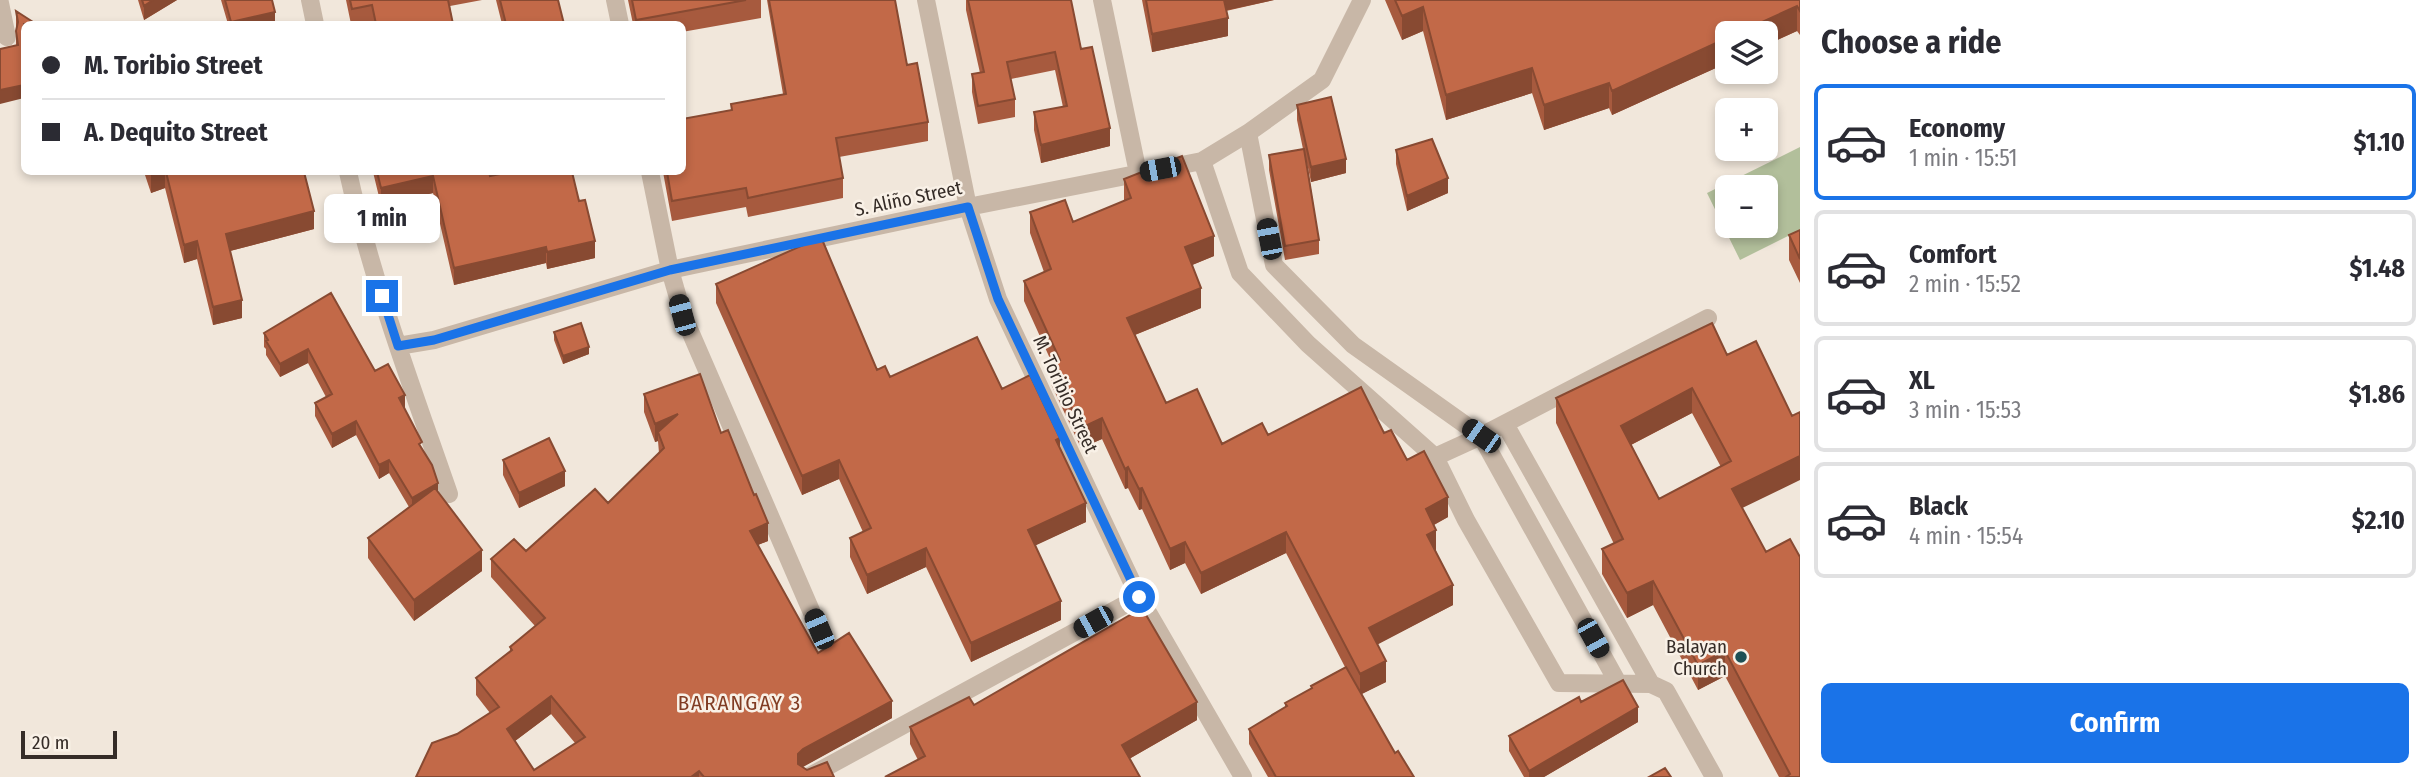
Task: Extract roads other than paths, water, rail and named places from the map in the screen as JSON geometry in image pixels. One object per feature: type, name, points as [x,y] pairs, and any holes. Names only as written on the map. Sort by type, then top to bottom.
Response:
[{"type":"street","points":[[310,0],[314,21]]},
{"type":"street","points":[[615,0],[619,21]]},
{"type":"street","name":"M. Toribio Street","points":[[926,0],[968,207],[998,299],[1139,597],[1243,777]]},
{"type":"street","points":[[1102,0],[1138,173]]},
{"type":"street","name":"S. Aliño Street","points":[[398,346],[434,340],[670,270],[1202,161],[1248,133],[1322,80],[1362,0]]},
{"type":"street","points":[[0,3],[7,37]]},
{"type":"street","points":[[1248,133],[1274,265],[1353,345],[1481,436],[1618,683]]},
{"type":"street","points":[[1202,161],[1240,274],[1308,344],[1435,457],[1466,520],[1559,683],[1651,684],[1667,691],[1714,777]]},
{"type":"street","points":[[349,175],[359,221],[398,346],[449,494]]},
{"type":"street","points":[[651,175],[682,315],[819,629]]},
{"type":"street","points":[[1435,457],[1505,424],[1707,318]]},
{"type":"street","points":[[1505,424],[1651,684]]},
{"type":"street","points":[[808,777],[1139,597]]},
{"type":"place","name":"Balayan Church","points":[[1741,657]]},
{"type":"district","name":"BARANGAY 3","points":[[740,703]]}]
